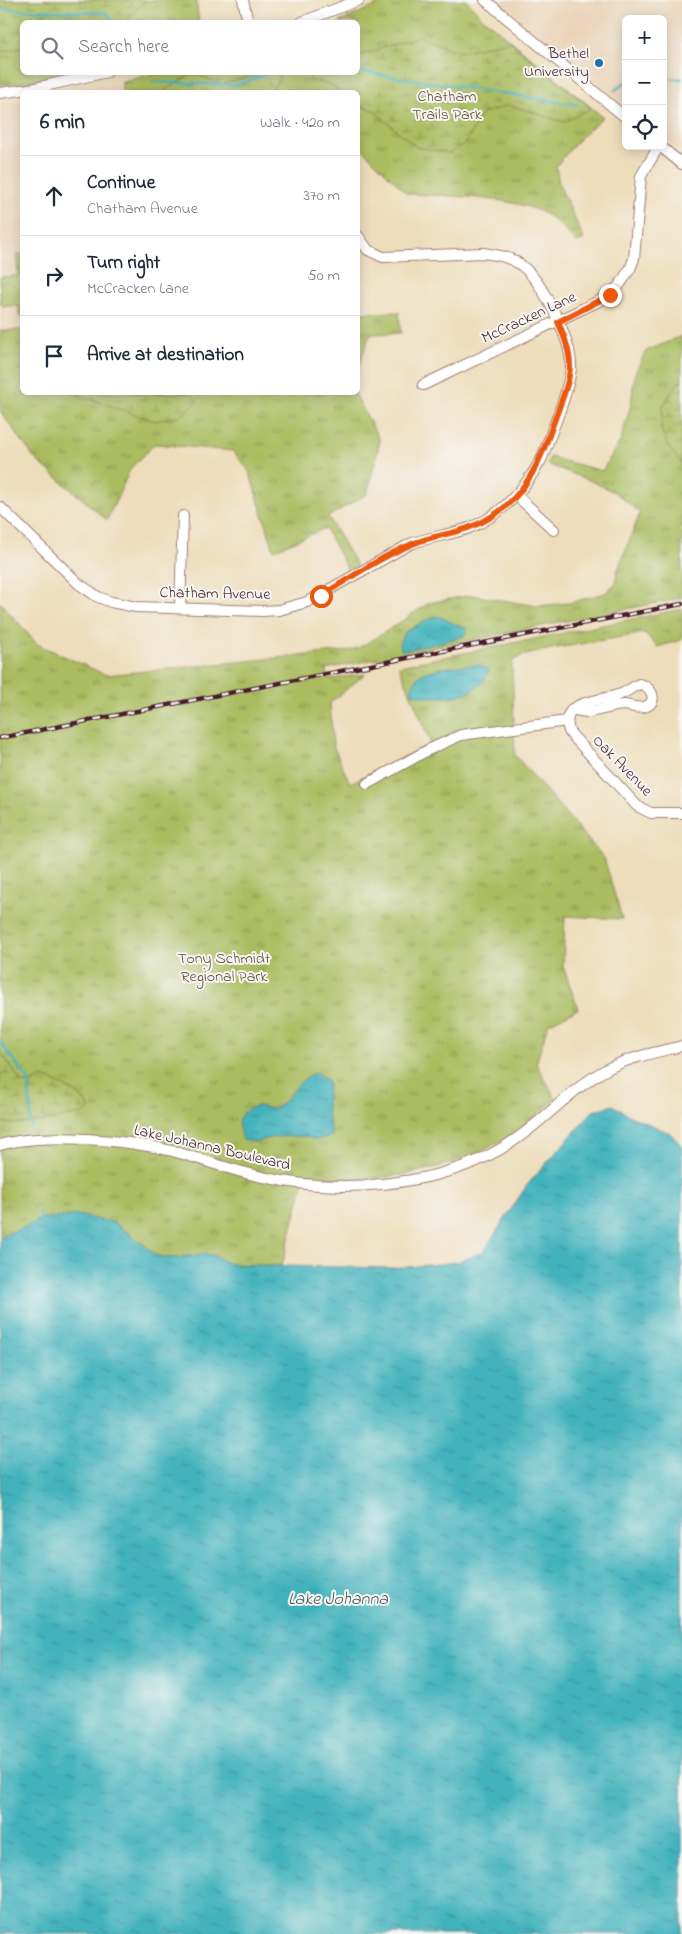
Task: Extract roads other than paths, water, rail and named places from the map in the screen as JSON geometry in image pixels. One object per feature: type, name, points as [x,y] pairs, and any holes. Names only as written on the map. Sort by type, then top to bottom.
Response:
[{"type":"street","points":[[243,0],[248,20]]},
{"type":"street","points":[[307,20],[359,0]]},
{"type":"street","points":[[485,0],[622,115]]},
{"type":"street","points":[[22,90],[94,75]]},
{"type":"street","points":[[0,93],[20,90]]},
{"type":"street","name":"McCracken Lane","points":[[423,384],[558,322],[610,295],[625,279],[630,269],[635,253],[642,176],[657,150]]},
{"type":"street","points":[[664,150],[682,164]]},
{"type":"street","name":"Chatham Avenue","points":[[0,507],[79,584],[98,597],[117,604],[136,607],[263,611],[279,610],[321,596],[410,544],[426,538],[469,528],[497,513],[517,496],[528,483],[542,458],[569,381],[571,358],[558,322],[536,280],[521,265],[510,259],[499,255],[483,253],[383,257],[368,250],[360,239]]},
{"type":"street","points":[[517,496],[554,530]]},
{"type":"street","points":[[180,608],[184,516]]},
{"type":"street","name":"Oak Avenue","points":[[639,684],[648,687],[652,694],[651,702],[645,707],[622,705],[587,712],[572,709],[588,702],[618,695],[639,684]]},
{"type":"street","points":[[367,784],[428,750],[461,735],[567,721],[572,709]]},
{"type":"street","name":"Oak Avenue","points":[[567,721],[570,733],[637,806],[651,813],[682,813]]},
{"type":"street","name":"Lake Johanna Boulevard","points":[[0,1145],[37,1139],[108,1141],[170,1150],[260,1177],[289,1182],[338,1186],[398,1182],[447,1172],[485,1158],[522,1136],[591,1079],[606,1070],[630,1060],[682,1046]]},
{"type":"water","points":[[435,616],[466,628],[467,632],[463,637],[402,651],[399,644],[405,632]]},
{"type":"water","points":[[480,665],[489,670],[484,680],[467,693],[456,696],[433,697],[412,693],[411,688],[422,674],[447,667]]},
{"type":"water","points":[[316,1072],[328,1081],[327,1112],[332,1136],[316,1140],[305,1136],[274,1137],[256,1142],[243,1140],[239,1120],[243,1113],[257,1106],[271,1109],[277,1107],[285,1101],[304,1079]]},
{"type":"water","name":"Lake Johanna","points":[[613,1105],[630,1116],[670,1133],[682,1146],[682,1934],[0,1934],[0,1237],[40,1219],[77,1215],[115,1223],[159,1257],[177,1258],[203,1254],[212,1255],[229,1264],[397,1268],[457,1262],[483,1252],[527,1185],[593,1111]]},
{"type":"waterway","points":[[0,9],[106,13],[112,20]]},
{"type":"waterway","points":[[360,71],[578,105]]},
{"type":"waterway","points":[[155,82],[236,85],[266,75]]},
{"type":"waterway","points":[[667,78],[682,79]]},
{"type":"waterway","points":[[615,90],[622,85]]},
{"type":"waterway","points":[[0,1042],[29,1080],[31,1128]]},
{"type":"waterway","points":[[40,1213],[40,1219]]},
{"type":"railway","points":[[0,738],[682,604]]},
{"type":"place","name":"Bethel University","points":[[599,63]]},
{"type":"park label","name":"Chatham Trails Park","points":[[447,106]]},
{"type":"park label","name":"Tony Schmidt Regional Park","points":[[224,968]]}]
